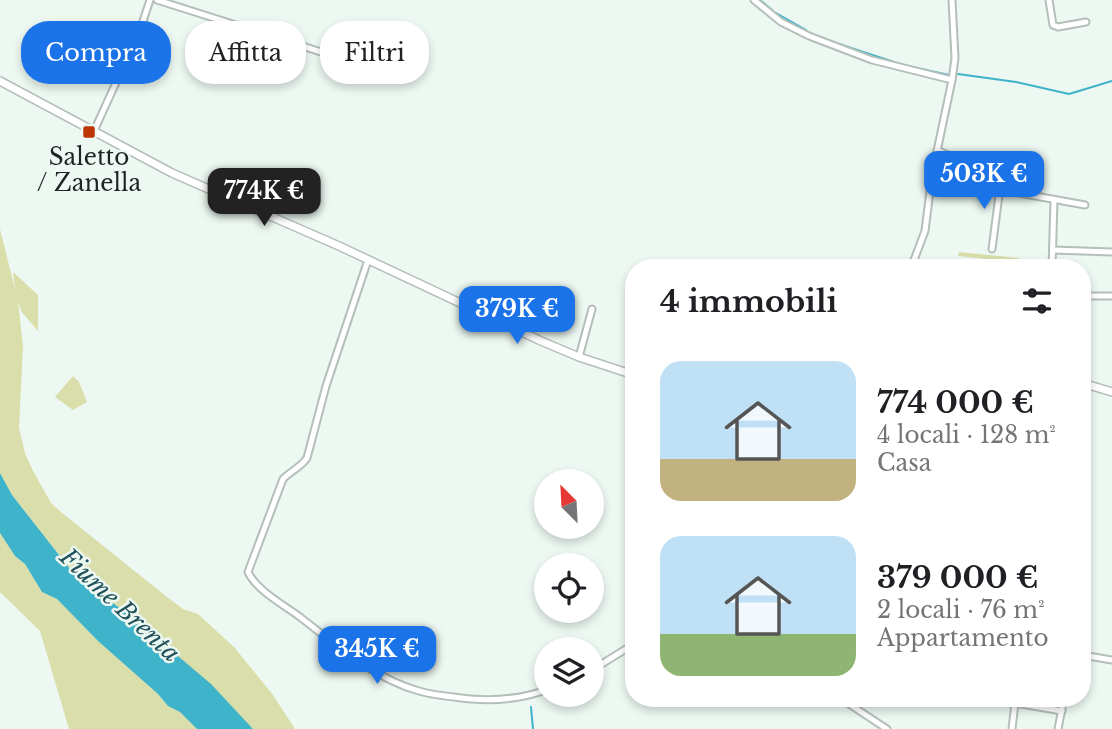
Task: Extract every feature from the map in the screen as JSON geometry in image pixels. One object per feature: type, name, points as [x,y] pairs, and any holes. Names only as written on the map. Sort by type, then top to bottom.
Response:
[{"type":"main road","points":[[0,81],[172,173],[368,260],[489,318],[579,357],[625,372]]},
{"type":"main road","points":[[1091,386],[1112,392]]},
{"type":"street","points":[[94,131],[140,30],[150,0]]},
{"type":"street","points":[[157,0],[320,52]]},
{"type":"street","points":[[754,0],[781,22],[808,36],[872,60],[953,80]]},
{"type":"street","points":[[914,259],[925,231],[937,150],[953,80],[955,58],[952,0]]},
{"type":"street","points":[[1049,0],[1053,25],[1058,27],[1086,22]]},
{"type":"street","points":[[937,150],[1019,193],[1085,205]]},
{"type":"street","points":[[992,249],[999,195],[1003,186]]},
{"type":"street","points":[[1052,259],[1054,200]]},
{"type":"street","points":[[1053,250],[1112,252]]},
{"type":"street","points":[[368,260],[326,386],[307,458],[283,479],[248,572],[266,591],[345,651],[396,682],[417,691],[494,700],[534,694]]},
{"type":"street","points":[[1091,296],[1112,296]]},
{"type":"street","points":[[579,357],[592,309]]},
{"type":"street","points":[[604,663],[625,650]]},
{"type":"street","points":[[1091,656],[1112,660]]},
{"type":"street","points":[[854,707],[887,729]]},
{"type":"street","points":[[1012,729],[1015,707]]},
{"type":"street","points":[[1038,707],[1062,711]]},
{"type":"street","points":[[1058,729],[1063,707]]},
{"type":"green space","points":[[0,229],[15,289],[13,272],[38,295],[38,331],[21,311],[18,301],[23,347],[19,428],[25,453],[51,503],[167,597],[183,609],[198,614],[234,647],[273,695],[295,729],[253,729],[154,635],[70,569],[12,495],[0,473]]},
{"type":"green space","points":[[959,252],[1019,258],[988,259],[958,256]]},
{"type":"green space","points":[[73,376],[79,382],[87,402],[73,410],[55,397]]},
{"type":"green space","points":[[0,533],[15,556],[25,564],[42,592],[57,599],[168,706],[180,712],[197,729],[69,729],[40,631],[0,592]]},
{"type":"water","points":[[0,473],[12,495],[70,569],[211,684],[253,729],[197,729],[98,641],[57,599],[42,592],[25,564],[15,556],[0,533]]},
{"type":"waterway","points":[[760,0],[772,10]]},
{"type":"waterway","points":[[776,13],[806,30]]},
{"type":"waterway","points":[[839,44],[903,65],[949,75]]},
{"type":"waterway","points":[[958,74],[1016,82],[1069,94],[1112,81]]},
{"type":"waterway","points":[[531,707],[533,729]]},
{"type":"place","name":"Saletto / Zanella","points":[[89,132]]},
{"type":"water label","name":"Fiume Brenta","points":[[120,605]]}]
